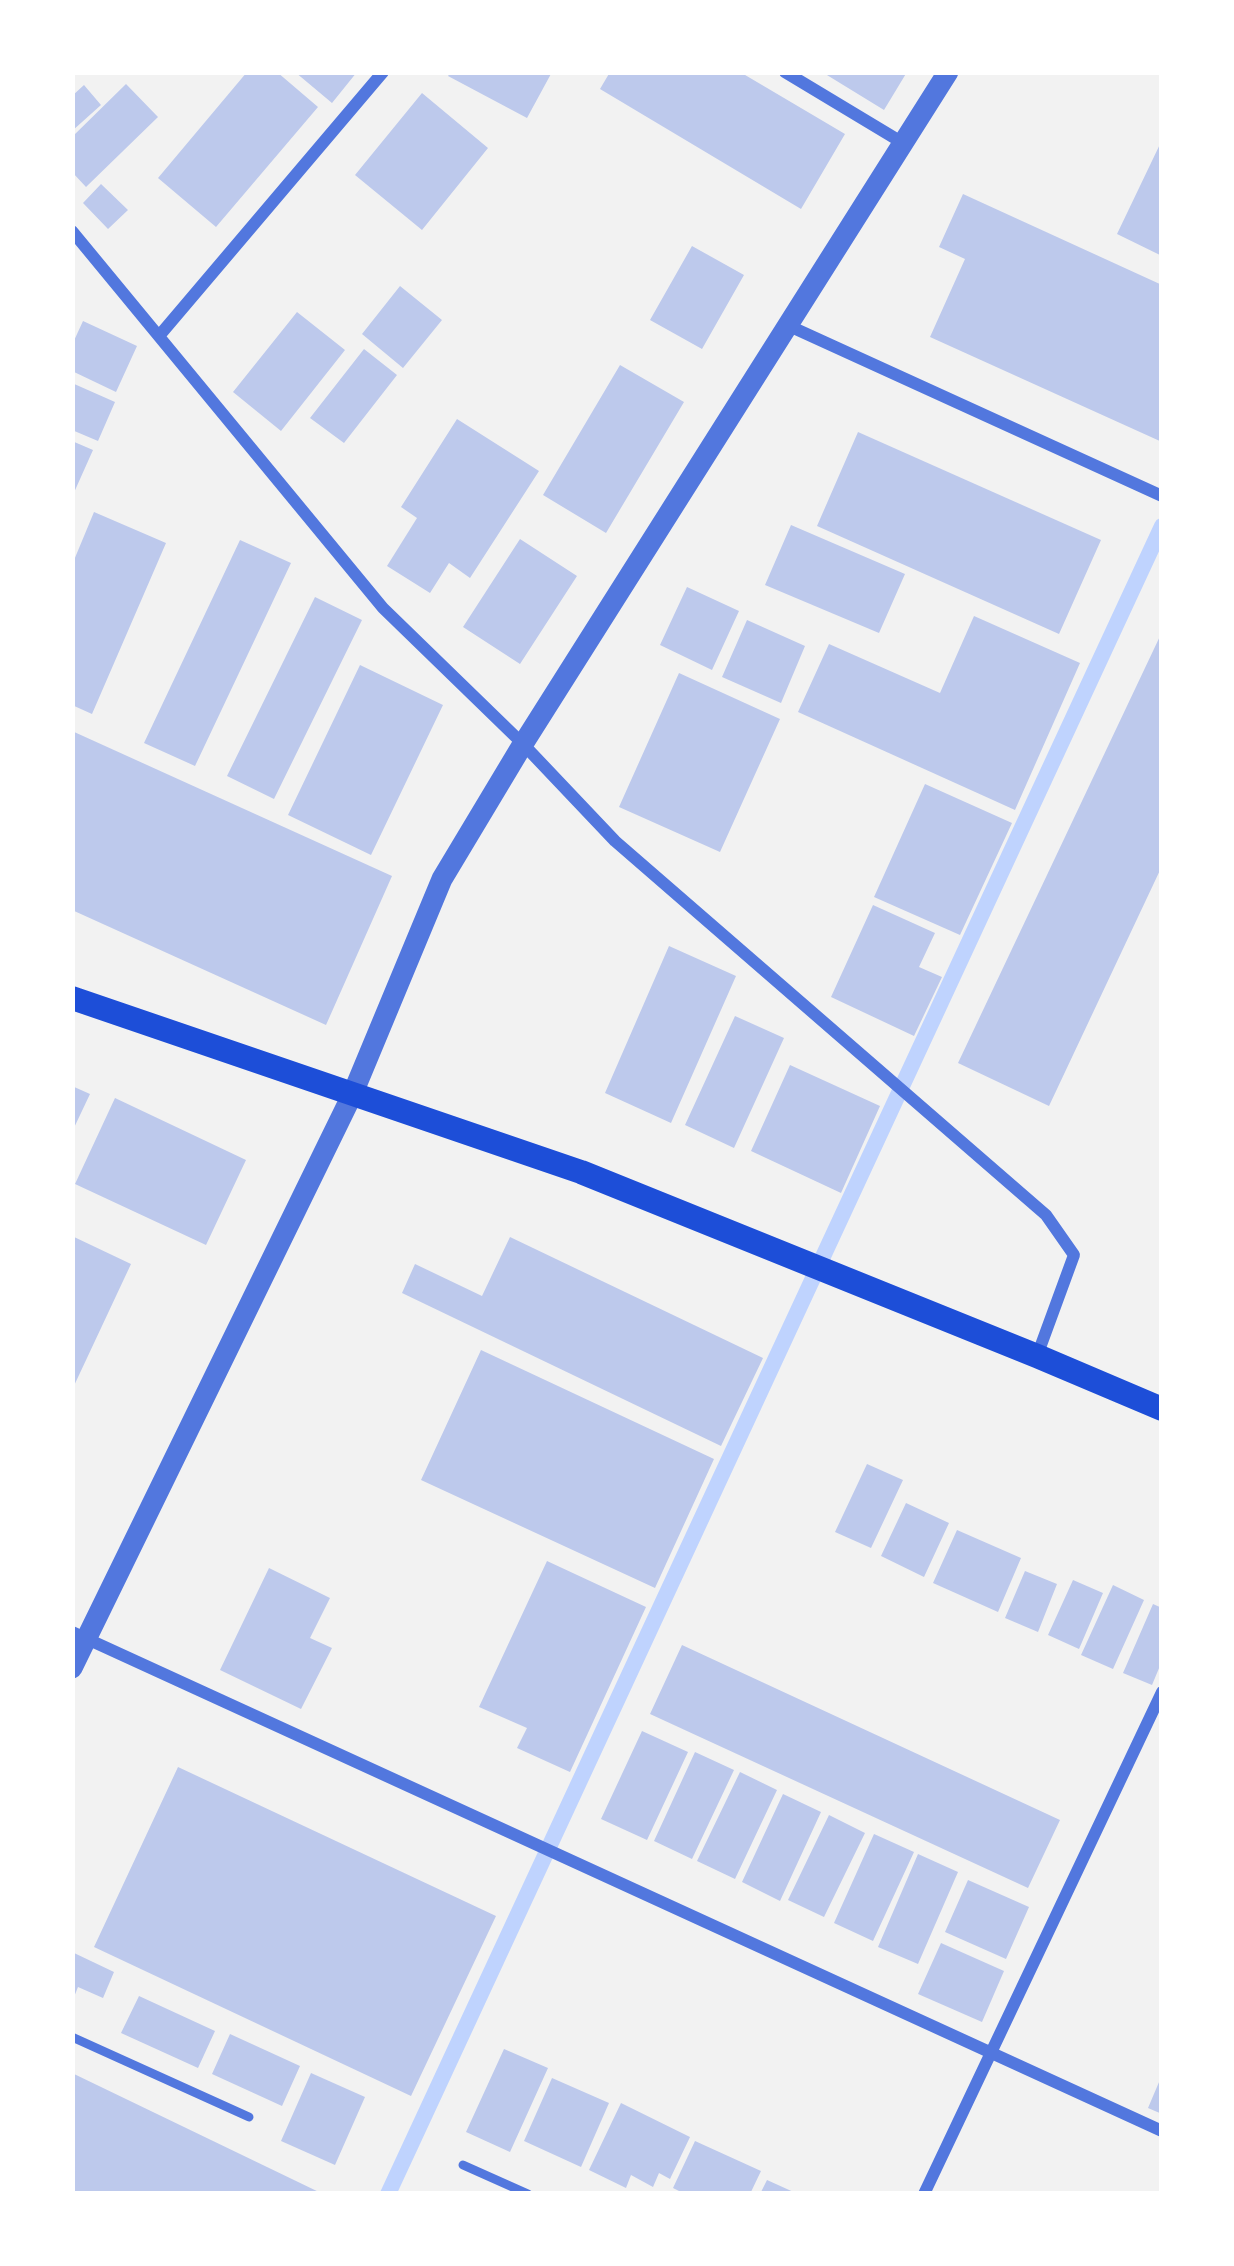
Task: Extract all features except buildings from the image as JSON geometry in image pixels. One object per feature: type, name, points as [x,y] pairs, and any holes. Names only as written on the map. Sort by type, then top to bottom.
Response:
[{"type":"main road","points":[[72,998],[581,1172],[1162,1409]]},
{"type":"street","points":[[159,336],[383,72]]},
{"type":"street","points":[[785,72],[903,143]]},
{"type":"street","points":[[72,1668],[79,1635],[353,1093],[442,879],[948,72]]},
{"type":"street","points":[[72,231],[383,608],[615,841],[1046,1215],[1074,1255],[1037,1356]]},
{"type":"street","points":[[786,325],[1162,496]]},
{"type":"street","points":[[79,1635],[1162,2131]]},
{"type":"street","points":[[924,2194],[1162,1692]]},
{"type":"lane","points":[[72,2037],[250,2117]]},
{"type":"lane","points":[[463,2165],[528,2194]]},
{"type":"waterway","points":[[388,2194],[1162,526]]}]
